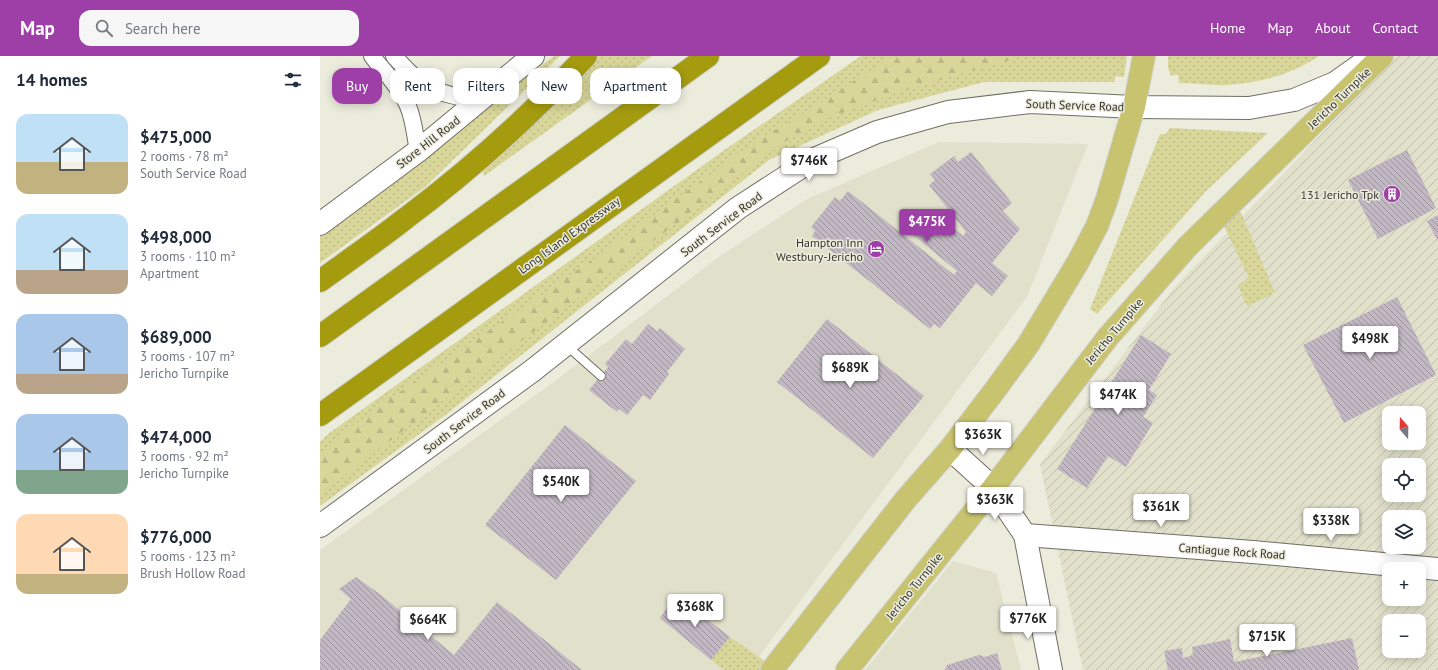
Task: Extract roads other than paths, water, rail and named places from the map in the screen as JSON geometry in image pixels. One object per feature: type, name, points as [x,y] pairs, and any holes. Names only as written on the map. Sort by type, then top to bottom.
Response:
[{"type":"highway","points":[[320,281],[406,218],[481,157],[561,82],[586,56]]},
{"type":"highway","points":[[320,336],[708,56]]},
{"type":"highway","name":"Long Island Expressway","points":[[320,415],[819,56]]},
{"type":"main road","name":"Store Hill Road","points":[[519,68],[533,56]]},
{"type":"main road","points":[[772,670],[906,499],[950,449],[1028,345],[1097,226],[1107,199],[1134,107],[1144,56]]},
{"type":"main road","name":"South Service Road","points":[[320,526],[500,394],[738,208],[812,160],[877,132],[948,112],[1030,102],[1134,107],[1249,108],[1294,100],[1335,83],[1373,56]]},
{"type":"main road","name":"Jericho Turnpike","points":[[846,670],[993,488],[1108,337],[1188,246],[1382,56]]},
{"type":"main road","name":"Store Hill Road","points":[[320,224],[418,151],[475,104]]},
{"type":"main road","points":[[950,449],[993,488],[1025,535],[1051,670]]},
{"type":"main road","name":"Cantiague Rock Road","points":[[1025,535],[1253,552],[1438,570]]},
{"type":"street","points":[[372,56],[394,83],[408,105],[413,122],[418,151]]},
{"type":"street","points":[[394,56],[416,79],[426,86],[453,95]]},
{"type":"lane","points":[[565,344],[601,376]]},
{"type":"place","name":"131 Jericho Tpk","points":[[1392,194]]},
{"type":"place","name":"Hampton Inn Westbury-Jericho","points":[[876,249]]}]
